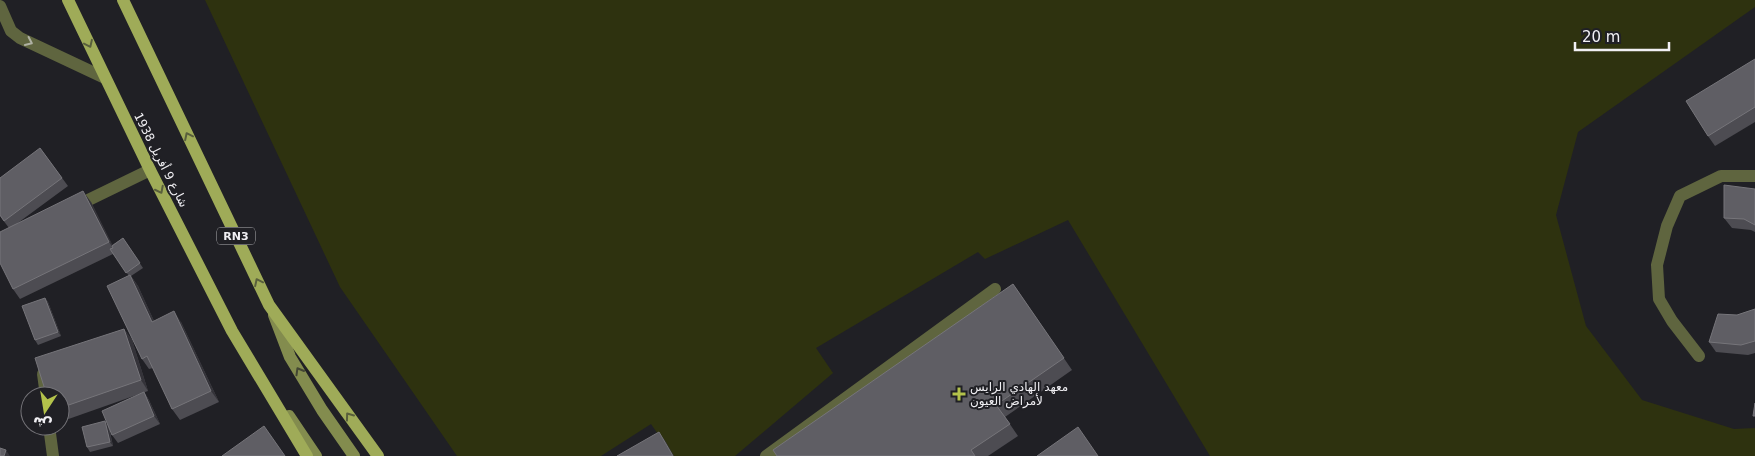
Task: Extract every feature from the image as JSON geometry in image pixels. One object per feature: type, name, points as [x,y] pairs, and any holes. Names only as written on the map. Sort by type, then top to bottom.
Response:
[{"type":"main road","name":"شارع 9 أفريل 1938","points":[[68,0],[150,170],[232,331],[307,456]]},
{"type":"main road","name":"RN3","points":[[123,0],[270,305],[378,456]]},
{"type":"main road","points":[[270,305],[290,357],[322,410],[354,456]]},
{"type":"main road","name":"شارع 9 أفريل 1938","points":[[232,331],[316,456]]},
{"type":"street","points":[[0,6],[11,31],[20,38],[105,78]]},
{"type":"street","points":[[65,212],[150,170]]},
{"type":"street","points":[[1700,356],[1672,321],[1659,299],[1657,265],[1667,226],[1680,196],[1721,176],[1755,176]]},
{"type":"street","points":[[766,456],[995,289]]},
{"type":"street","points":[[41,363],[44,386]]},
{"type":"street","points":[[50,436],[53,456]]},
{"type":"green space","points":[[205,0],[1755,0],[1755,7],[1578,132],[1556,215],[1586,326],[1642,400],[1734,429],[1755,428],[1755,456],[1210,456],[1068,220],[985,259],[978,252],[816,348],[833,373],[735,456],[673,456],[651,424],[601,456],[457,456],[340,287]]},
{"type":"building","points":[[1755,59],[1755,107],[1708,136],[1686,101]]},
{"type":"building","points":[[40,148],[62,178],[4,221],[0,215],[0,178]]},
{"type":"building","points":[[1724,185],[1755,189],[1755,225],[1744,219],[1724,218]]},
{"type":"building","points":[[83,191],[109,242],[13,289],[0,263],[0,232]]},
{"type":"building","points":[[123,238],[140,263],[126,273],[110,249]]},
{"type":"building","points":[[130,275],[152,322],[174,311],[211,391],[172,409],[147,356],[142,359],[107,286]]},
{"type":"building","name":"معهد الهادي الرايس لأمراض العيون","points":[[1013,284],[1064,358],[996,405],[1010,424],[971,450],[975,456],[777,456],[773,450]]},
{"type":"building","points":[[45,298],[58,332],[35,340],[22,306]]},
{"type":"building","points":[[1755,309],[1755,341],[1741,345],[1709,342],[1718,314],[1737,315]]},
{"type":"building","points":[[124,329],[141,380],[70,405],[70,386],[44,386],[35,358]]},
{"type":"building","points":[[144,392],[154,416],[112,435],[102,411]]},
{"type":"building","points":[[105,421],[110,442],[87,447],[82,427]]},
{"type":"building","points":[[264,426],[285,456],[222,456]]},
{"type":"building","points":[[1078,427],[1098,456],[1037,456]]},
{"type":"building","points":[[659,432],[673,456],[617,456]]},
{"type":"building","points":[[0,448],[6,450],[4,456],[0,456]]},
{"type":"place","name":"معهد الهادي الرايس لأمراض العيون","points":[[959,394]]}]
